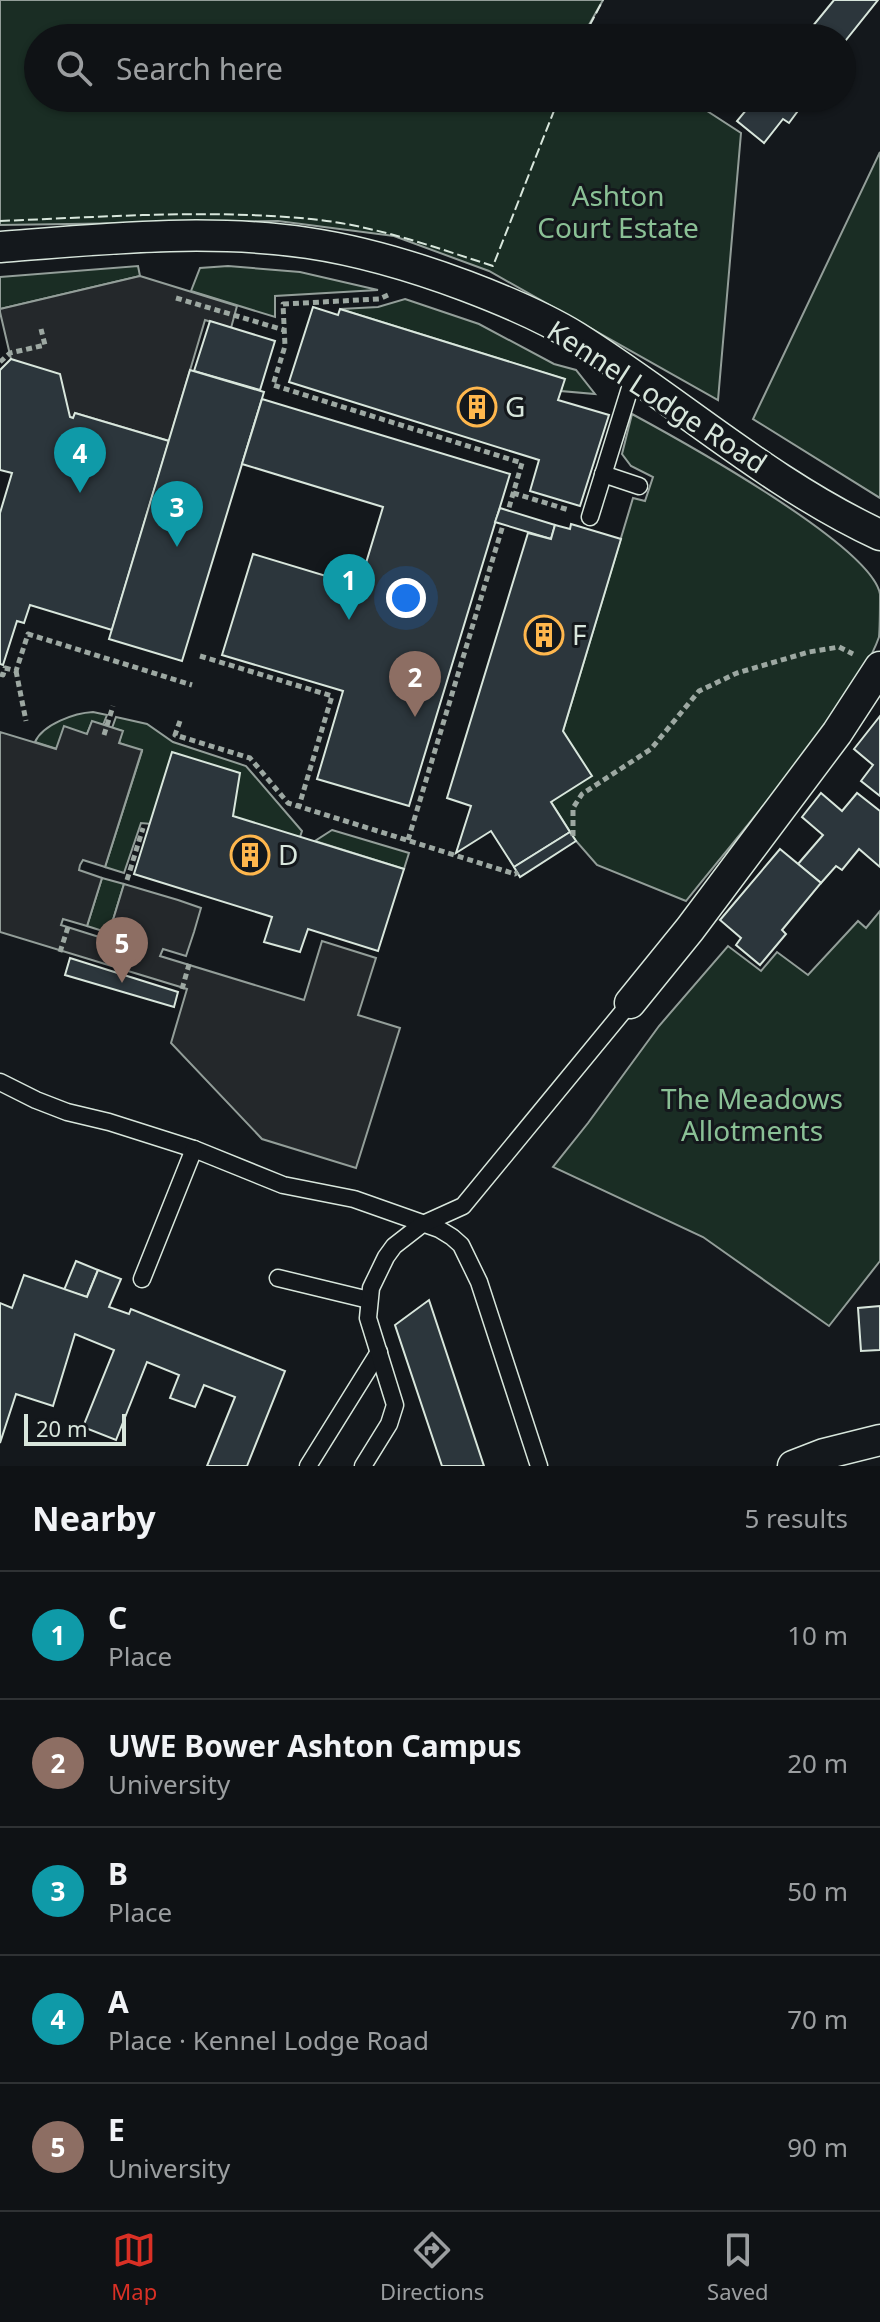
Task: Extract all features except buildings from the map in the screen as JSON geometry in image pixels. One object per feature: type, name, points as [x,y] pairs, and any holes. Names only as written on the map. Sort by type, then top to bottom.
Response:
[{"type":"street","name":"Kennel Lodge Road","points":[[0,247],[164,236],[257,238],[346,249],[442,277],[495,297],[572,335],[801,492],[880,535]]},
{"type":"street","points":[[630,1003],[700,917],[845,721],[872,664]]},
{"type":"street","points":[[793,1466],[824,1454],[880,1440]]},
{"type":"lane","points":[[590,517],[634,375]]},
{"type":"lane","points":[[603,474],[639,486]]},
{"type":"lane","points":[[363,1466],[389,1424],[395,1405],[368,1318],[369,1300],[378,1270],[394,1246],[421,1225],[463,1206],[630,1003]]},
{"type":"lane","points":[[0,1082],[67,1112],[194,1149],[283,1185],[354,1199],[439,1229],[452,1237],[461,1245],[472,1266],[539,1466]]},
{"type":"lane","points":[[142,1279],[194,1149]]},
{"type":"lane","points":[[278,1278],[369,1300]]},
{"type":"lane","points":[[308,1466],[379,1352]]},
{"type":"path","points":[[390,294],[379,299],[283,304],[285,346],[273,385],[522,463],[508,511]]},
{"type":"path","points":[[176,298],[284,330]]},
{"type":"path","points":[[2,360],[10,353],[45,345],[41,329]]},
{"type":"path","points":[[2,350],[2,360]]},
{"type":"path","points":[[513,493],[590,517]]},
{"type":"path","points":[[408,840],[503,525]]},
{"type":"path","points":[[26,721],[16,671],[28,634],[192,685]]},
{"type":"path","points":[[573,836],[573,808],[582,794],[651,749],[699,691],[747,669],[829,648],[839,647],[872,664]]},
{"type":"path","points":[[200,656],[332,696],[299,806]]},
{"type":"path","points":[[0,674],[3,675],[5,668],[16,671]]},
{"type":"path","points":[[104,735],[113,706]]},
{"type":"path","points":[[180,721],[175,735],[250,758],[288,803],[515,874],[518,872]]},
{"type":"path","points":[[127,880],[143,828]]},
{"type":"path","points":[[60,952],[69,924]]},
{"type":"path","points":[[182,989],[190,961]]},
{"type":"green space","name":"Ashton Court Estate","points":[[0,0],[603,0],[590,24],[24,24],[24,112],[709,112],[741,133],[718,400],[489,271],[394,236],[278,221],[0,225]]},
{"type":"green space","points":[[880,152],[880,498],[753,419]]},
{"type":"green space","points":[[138,266],[140,276],[0,309],[0,277]]},
{"type":"green space","points":[[228,266],[300,272],[378,290],[275,296],[275,317],[191,291],[200,268]]},
{"type":"green space","points":[[405,299],[479,324],[554,364],[576,370],[595,394],[561,391],[564,379],[340,309],[378,307]]},
{"type":"green space","points":[[632,414],[729,469],[810,522],[869,573],[880,594],[879,637],[860,675],[800,759],[686,901],[597,865],[576,841],[551,802],[563,731],[633,498],[645,501],[653,477],[631,466],[622,454]]},
{"type":"green space","points":[[93,712],[107,715],[103,725],[92,722],[87,734],[57,749],[35,742],[45,730],[60,721]]},
{"type":"green space","points":[[116,717],[147,724],[173,742],[246,766],[302,831],[300,837],[141,823],[124,873],[105,867],[142,751],[119,743],[122,731],[112,728]]},
{"type":"green space","points":[[332,830],[409,853],[404,869],[315,841]]},
{"type":"green space","points":[[102,878],[124,884],[109,933],[87,926]]},
{"type":"green space","name":"The Meadows Allotments","points":[[880,911],[880,1261],[829,1326],[703,1237],[553,1167],[659,1026],[728,946],[761,971],[777,952],[808,975],[858,921],[866,928]]},
{"type":"shaded area","points":[[140,276],[237,306],[231,328],[205,320],[169,441],[75,413],[73,418],[70,417],[11,359],[0,312],[0,309]]},
{"type":"shaded area","points":[[92,721],[123,731],[119,743],[142,750],[105,867],[83,860],[80,865],[79,870],[102,878],[87,926],[63,919],[61,925],[131,947],[133,940],[109,933],[124,884],[178,900],[201,908],[194,932],[186,956],[163,949],[160,956],[304,1000],[322,941],[376,958],[358,1015],[400,1028],[356,1168],[262,1139],[171,1043],[187,989],[0,932],[0,732],[56,749],[64,726],[87,734]]},
{"type":"fence","points":[[590,24],[603,0]]},
{"type":"fence","points":[[0,221],[194,214],[311,219],[380,231],[493,266],[554,112]]},
{"type":"place","name":"G","points":[[477,407]]},
{"type":"place","name":"A","points":[[80,493]]},
{"type":"place","name":"B","points":[[177,547]]},
{"type":"place","name":"C","points":[[349,620]]},
{"type":"place","name":"F","points":[[544,635]]},
{"type":"place","name":"UWE Bower Ashton Campus","points":[[415,717]]},
{"type":"place","name":"D","points":[[250,855]]},
{"type":"place","name":"E","points":[[122,983]]}]
